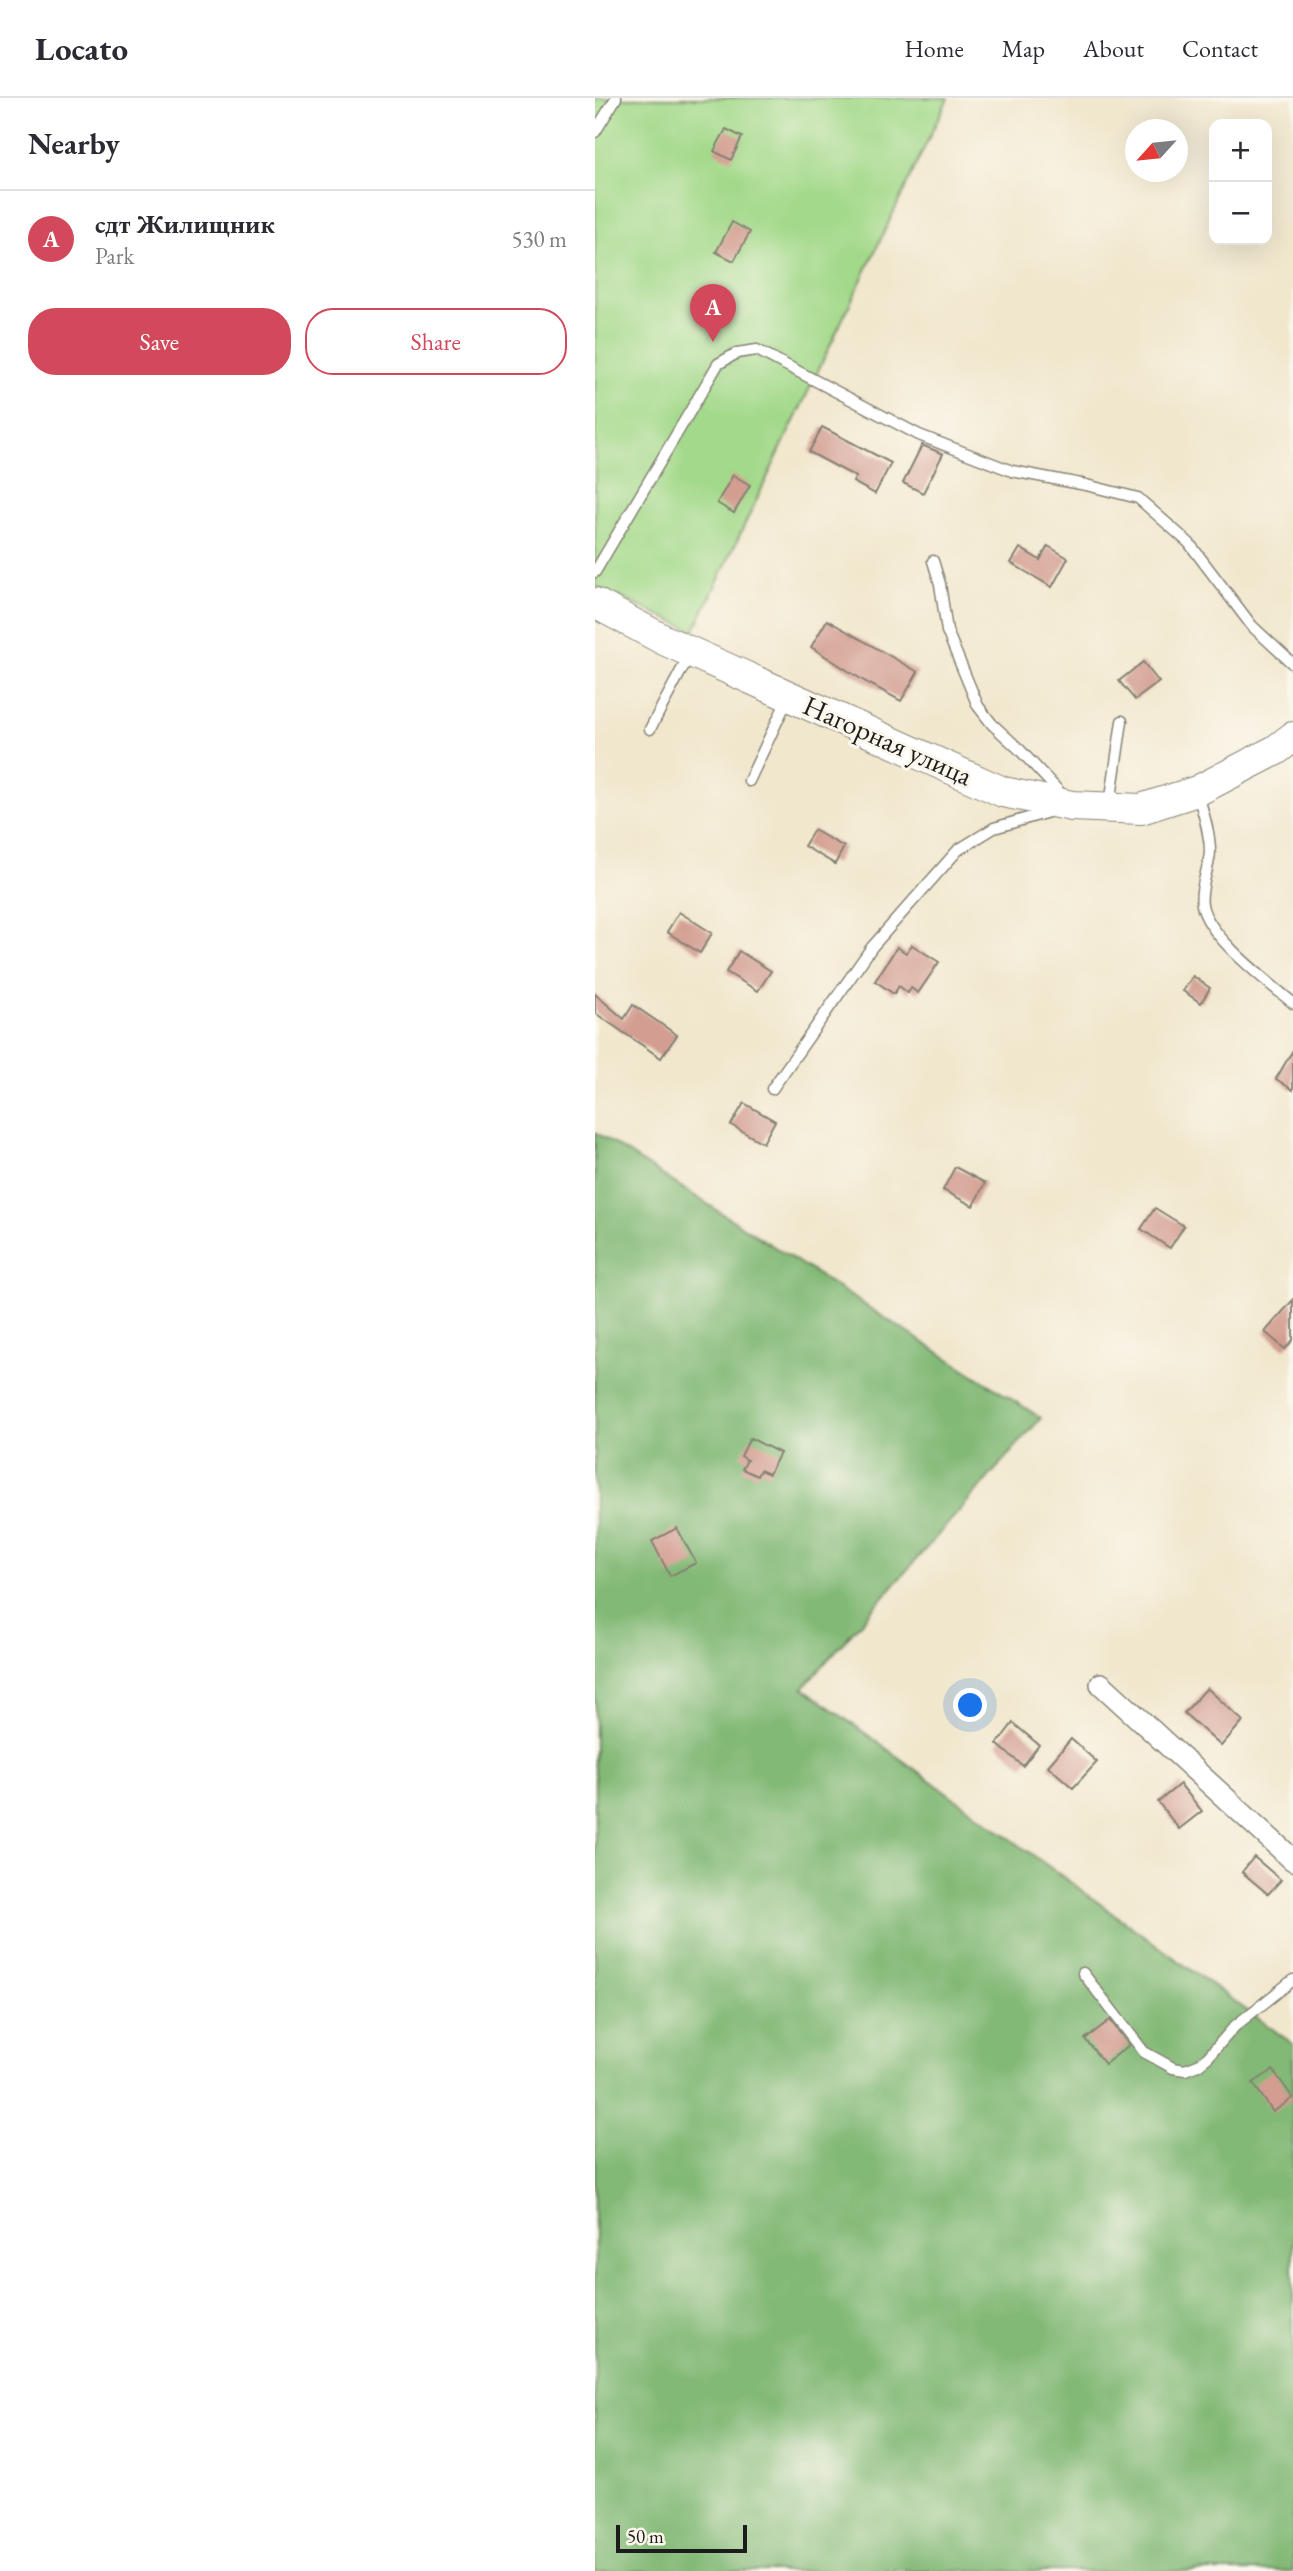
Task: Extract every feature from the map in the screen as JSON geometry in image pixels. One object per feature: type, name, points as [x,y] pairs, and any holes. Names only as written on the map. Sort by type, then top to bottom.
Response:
[{"type":"main road","name":"Нагорная улица","points":[[595,603],[691,652],[1003,792],[1072,806],[1141,808],[1197,791],[1276,750],[1293,737]]},
{"type":"street","points":[[1101,1684],[1293,1860]]},
{"type":"lane","points":[[595,132],[616,98]]},
{"type":"lane","points":[[595,572],[718,364],[737,353],[757,351],[919,435],[1000,467],[1138,498],[1189,543],[1252,626],[1293,664]]},
{"type":"lane","points":[[772,1089],[872,947],[958,850],[994,828],[1072,806],[1019,748],[992,724],[978,706],[947,631],[940,584],[933,561]]},
{"type":"lane","points":[[650,729],[691,652]]},
{"type":"lane","points":[[750,782],[789,695]]},
{"type":"lane","points":[[1109,807],[1122,721]]},
{"type":"lane","points":[[1197,791],[1209,835],[1210,854],[1202,904],[1205,914],[1225,943],[1293,1003]]},
{"type":"lane","points":[[1083,1973],[1144,2052],[1173,2068],[1185,2070],[1198,2065],[1235,2026],[1293,1980]]},
{"type":"green space","points":[[595,98],[948,98],[694,631],[595,586]]},
{"type":"green space","points":[[595,1132],[1041,1418],[803,1688],[1293,2044],[1293,2571],[595,2571]]},
{"type":"building","points":[[726,129],[742,137],[731,160],[714,151]]},
{"type":"building","points":[[732,222],[750,232],[734,261],[716,252]]},
{"type":"building","points":[[822,427],[891,463],[875,494],[853,482],[856,477],[809,452]]},
{"type":"building","points":[[922,445],[943,454],[923,493],[903,483]]},
{"type":"building","points":[[733,475],[750,485],[734,513],[717,503]]},
{"type":"building","points":[[1048,546],[1068,558],[1052,587],[1011,563],[1020,548],[1040,560]]},
{"type":"building","points":[[827,620],[918,672],[901,701],[811,647]]},
{"type":"building","points":[[1143,662],[1159,682],[1135,700],[1119,681]]},
{"type":"building","points":[[814,830],[844,847],[835,864],[804,846]]},
{"type":"building","points":[[679,912],[712,933],[700,953],[667,932]]},
{"type":"building","points":[[912,945],[939,962],[918,993],[911,988],[908,993],[899,986],[894,994],[875,981],[897,947],[906,953]]},
{"type":"building","points":[[739,951],[771,971],[758,991],[726,972]]},
{"type":"building","points":[[1193,976],[1210,988],[1201,1003],[1183,991]]},
{"type":"building","points":[[595,994],[624,1019],[633,1005],[677,1035],[661,1058],[595,1013]]},
{"type":"building","points":[[1293,1050],[1293,1090],[1276,1079]]},
{"type":"building","points":[[744,1103],[775,1121],[763,1143],[731,1125]]},
{"type":"building","points":[[955,1167],[985,1183],[973,1206],[943,1190]]},
{"type":"building","points":[[1155,1208],[1184,1226],[1170,1248],[1141,1229]]},
{"type":"building","points":[[1293,1300],[1293,1340],[1285,1349],[1265,1332]]},
{"type":"building","points":[[750,1438],[780,1453],[769,1474],[760,1470],[757,1476],[742,1469],[747,1460],[741,1456]]},
{"type":"building","points":[[677,1528],[696,1563],[670,1576],[652,1541]]},
{"type":"building","points":[[1207,1688],[1243,1721],[1221,1746],[1184,1713]]},
{"type":"building","points":[[1013,1723],[1039,1745],[1023,1766],[997,1744]]},
{"type":"building","points":[[1071,1739],[1097,1762],[1073,1788],[1048,1766]]},
{"type":"building","points":[[1180,1784],[1202,1811],[1179,1829],[1158,1802]]},
{"type":"building","points":[[1254,1857],[1281,1880],[1268,1894],[1242,1872]]},
{"type":"building","points":[[1110,2020],[1129,2045],[1105,2064],[1085,2039]]},
{"type":"building","points":[[1273,2070],[1293,2098],[1273,2112],[1253,2083]]},
{"type":"place","name":"сдт Жилищник","points":[[713,342]]}]
